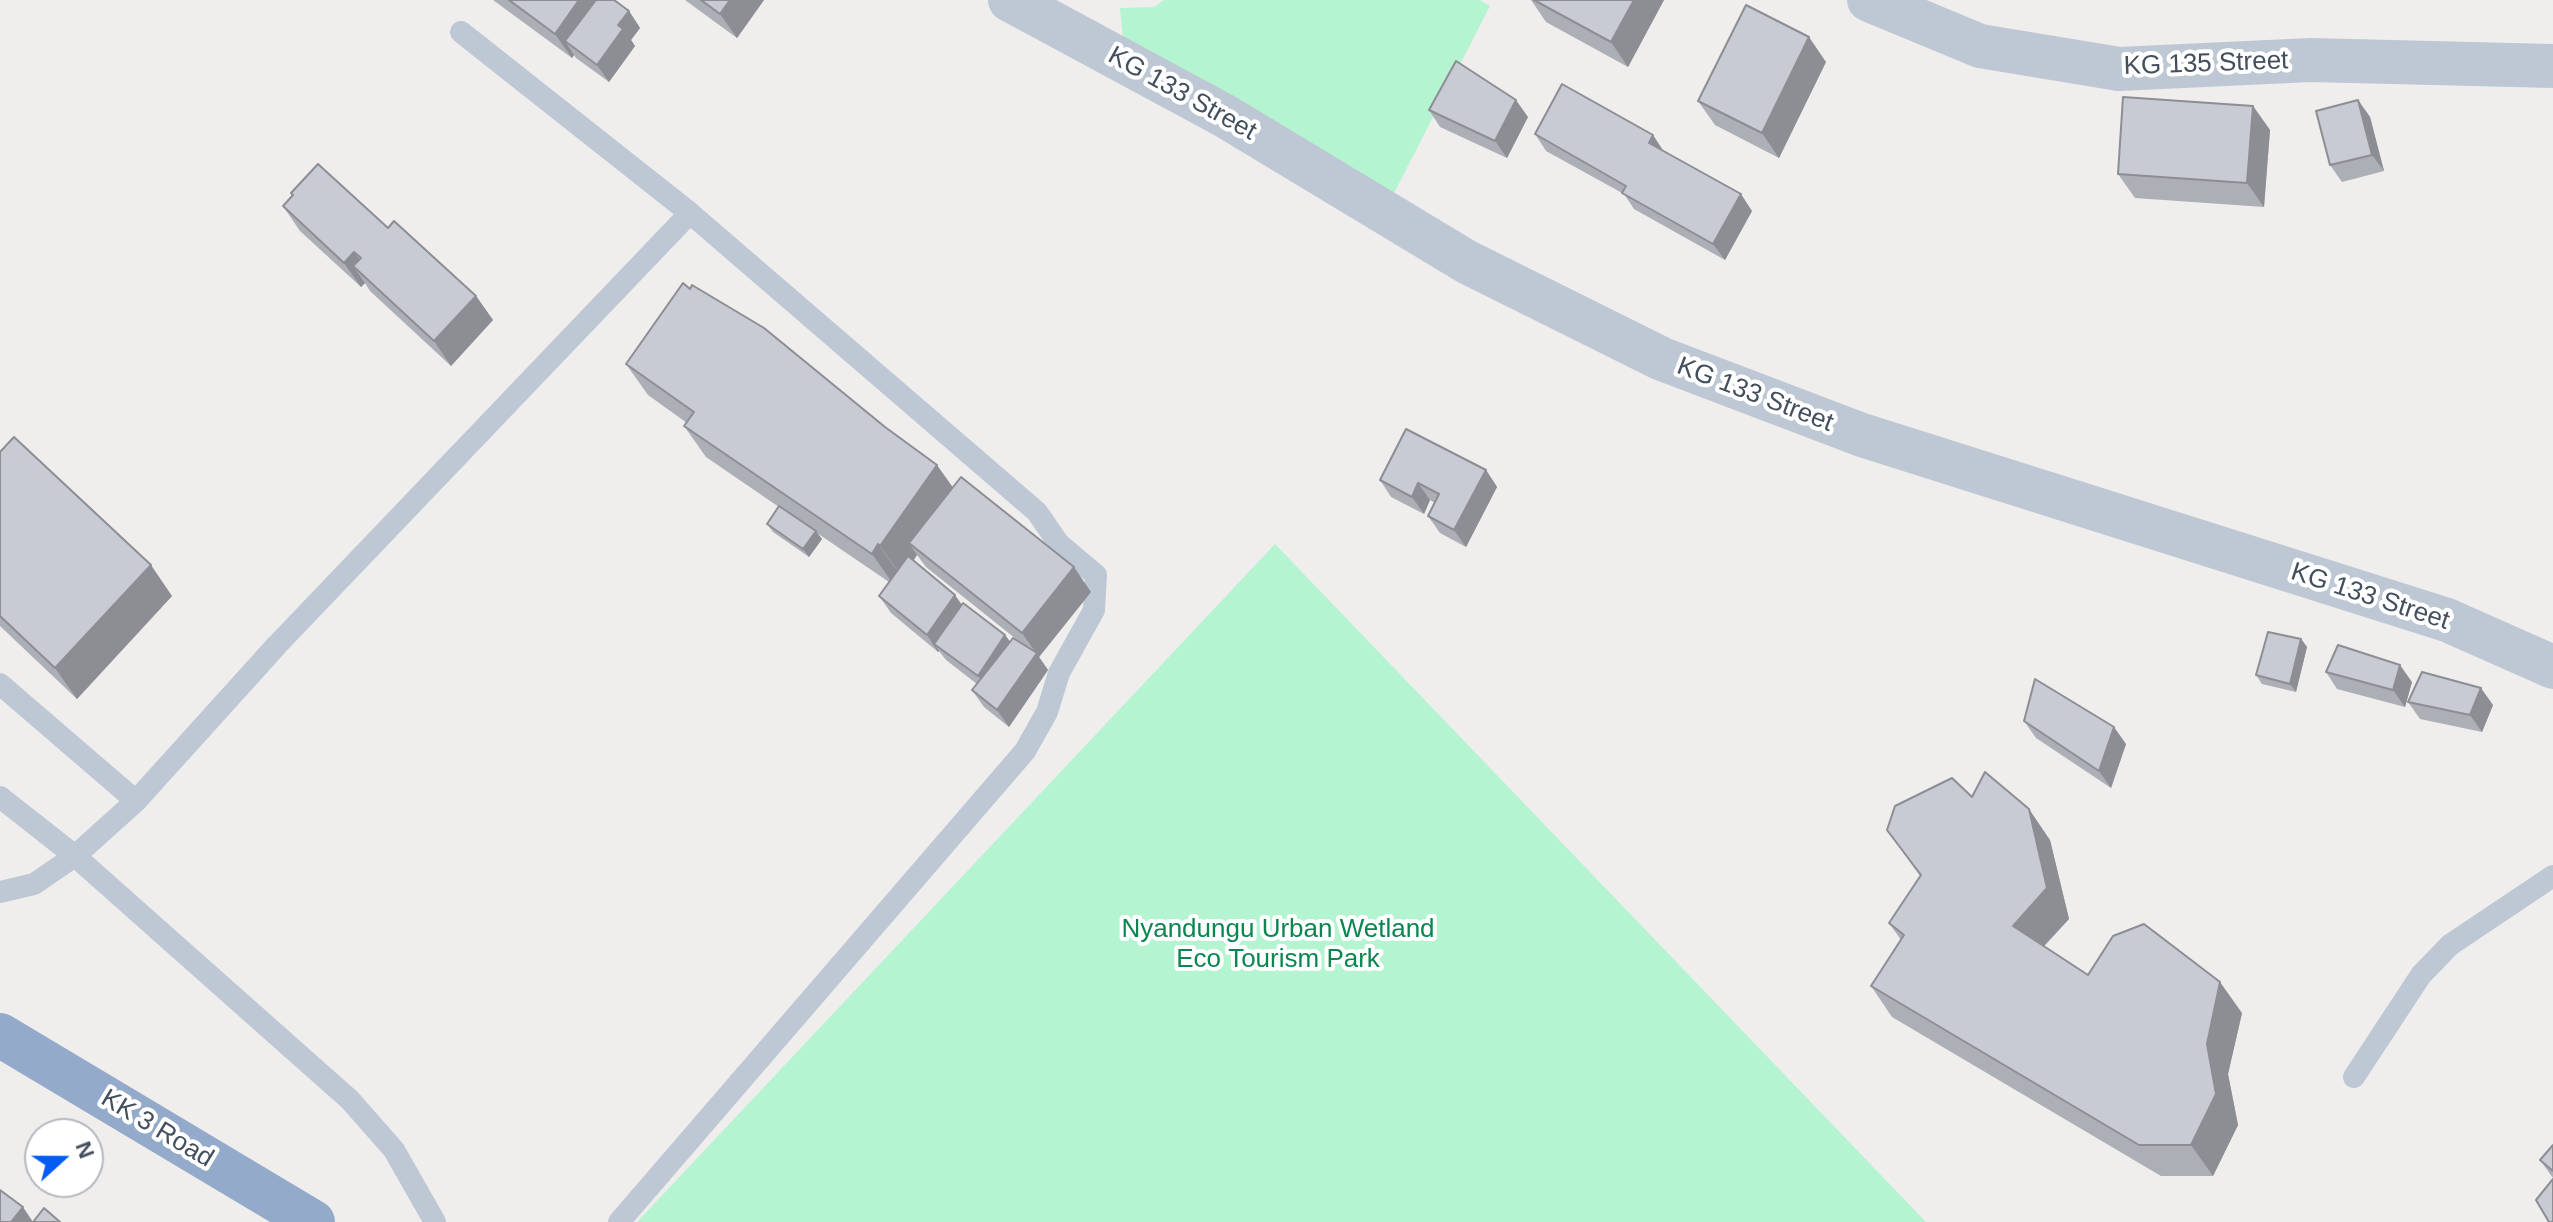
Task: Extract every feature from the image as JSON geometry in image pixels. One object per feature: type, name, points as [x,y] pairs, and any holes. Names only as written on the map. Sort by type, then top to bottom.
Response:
[{"type":"highway","name":"KK 3 Road","points":[[0,1035],[313,1222]]},
{"type":"street","points":[[1018,4],[1076,0]]},
{"type":"street","name":"KG 135 Street","points":[[1869,0],[1980,46],[2119,69],[2311,60],[2553,66]]},
{"type":"street","name":"KG 133 Street","points":[[1018,4],[1225,116],[1467,262],[1662,359],[1862,435],[2447,620],[2553,667]]},
{"type":"lane","points":[[461,32],[690,213],[1037,512],[1059,544],[1096,575],[1094,610],[1059,673],[1047,712],[1025,751],[619,1222]]},
{"type":"lane","points":[[0,892],[34,884],[75,856],[136,801],[277,645],[690,213]]},
{"type":"lane","points":[[0,684],[136,801]]},
{"type":"lane","points":[[0,797],[75,856],[350,1100],[394,1150],[435,1222]]},
{"type":"lane","points":[[2354,1077],[2421,975],[2450,945],[2553,876]]},
{"type":"green space","points":[[1164,0],[1480,0],[1490,6],[1392,197],[1124,51],[1120,8],[1154,7]]},
{"type":"green space","name":"Nyandungu Urban Wetland Eco Tourism Park","points":[[1275,544],[1926,1222],[637,1222]]},
{"type":"building","points":[[509,0],[579,0],[555,34]]},
{"type":"building","points":[[596,0],[614,0],[629,11],[618,25],[623,29],[597,65],[565,41]]},
{"type":"building","points":[[701,0],[730,0],[720,14]]},
{"type":"building","points":[[1534,0],[1634,0],[1611,42]]},
{"type":"building","points":[[1746,5],[1809,37],[1762,133],[1698,101]]},
{"type":"building","points":[[1456,61],[1516,100],[1495,141],[1429,110]]},
{"type":"building","points":[[1562,84],[1653,135],[1649,143],[1741,194],[1713,244],[1622,193],[1626,186],[1535,134]]},
{"type":"building","points":[[2123,97],[2253,106],[2247,183],[2118,174]]},
{"type":"building","points":[[2358,100],[2372,155],[2330,165],[2316,111]]},
{"type":"building","points":[[318,164],[388,228],[394,221],[476,296],[434,341],[353,266],[361,258],[354,252],[344,263],[283,206]]},
{"type":"building","points":[[683,283],[690,289],[692,285],[764,328],[885,427],[937,465],[872,554],[684,426],[694,412],[626,364]]},
{"type":"building","points":[[1406,429],[1486,470],[1454,530],[1428,516],[1439,494],[1418,483],[1412,497],[1380,480]]},
{"type":"building","points":[[14,437],[151,565],[55,668],[0,616],[0,452]]},
{"type":"building","points":[[961,477],[1074,567],[1022,633],[909,543]]},
{"type":"building","points":[[779,506],[816,531],[803,549],[767,524]]},
{"type":"building","points":[[908,556],[955,595],[927,635],[879,596]]},
{"type":"building","points":[[963,603],[1005,635],[978,676],[934,644]]},
{"type":"building","points":[[2268,632],[2301,639],[2290,684],[2256,675]]},
{"type":"building","points":[[1013,638],[1037,653],[997,710],[972,690]]},
{"type":"building","points":[[2338,645],[2400,665],[2393,690],[2326,672]]},
{"type":"building","points":[[2422,672],[2481,688],[2470,715],[2408,702]]},
{"type":"building","points":[[2035,679],[2114,727],[2099,771],[2024,721]]},
{"type":"building","points":[[1985,772],[2029,809],[2047,888],[2013,926],[2088,975],[2113,936],[2144,924],[2220,982],[2207,1044],[2216,1094],[2191,1145],[2139,1145],[1871,986],[1904,935],[1889,923],[1921,875],[1887,830],[1895,806],[1952,778],[1972,797]]},
{"type":"building","points":[[2553,1145],[2553,1171],[2540,1160]]},
{"type":"building","points":[[2553,1179],[2553,1222],[2549,1222],[2536,1200]]},
{"type":"building","points":[[0,1190],[23,1207],[11,1222],[0,1222]]},
{"type":"building","points":[[44,1208],[60,1222],[33,1222]]}]
